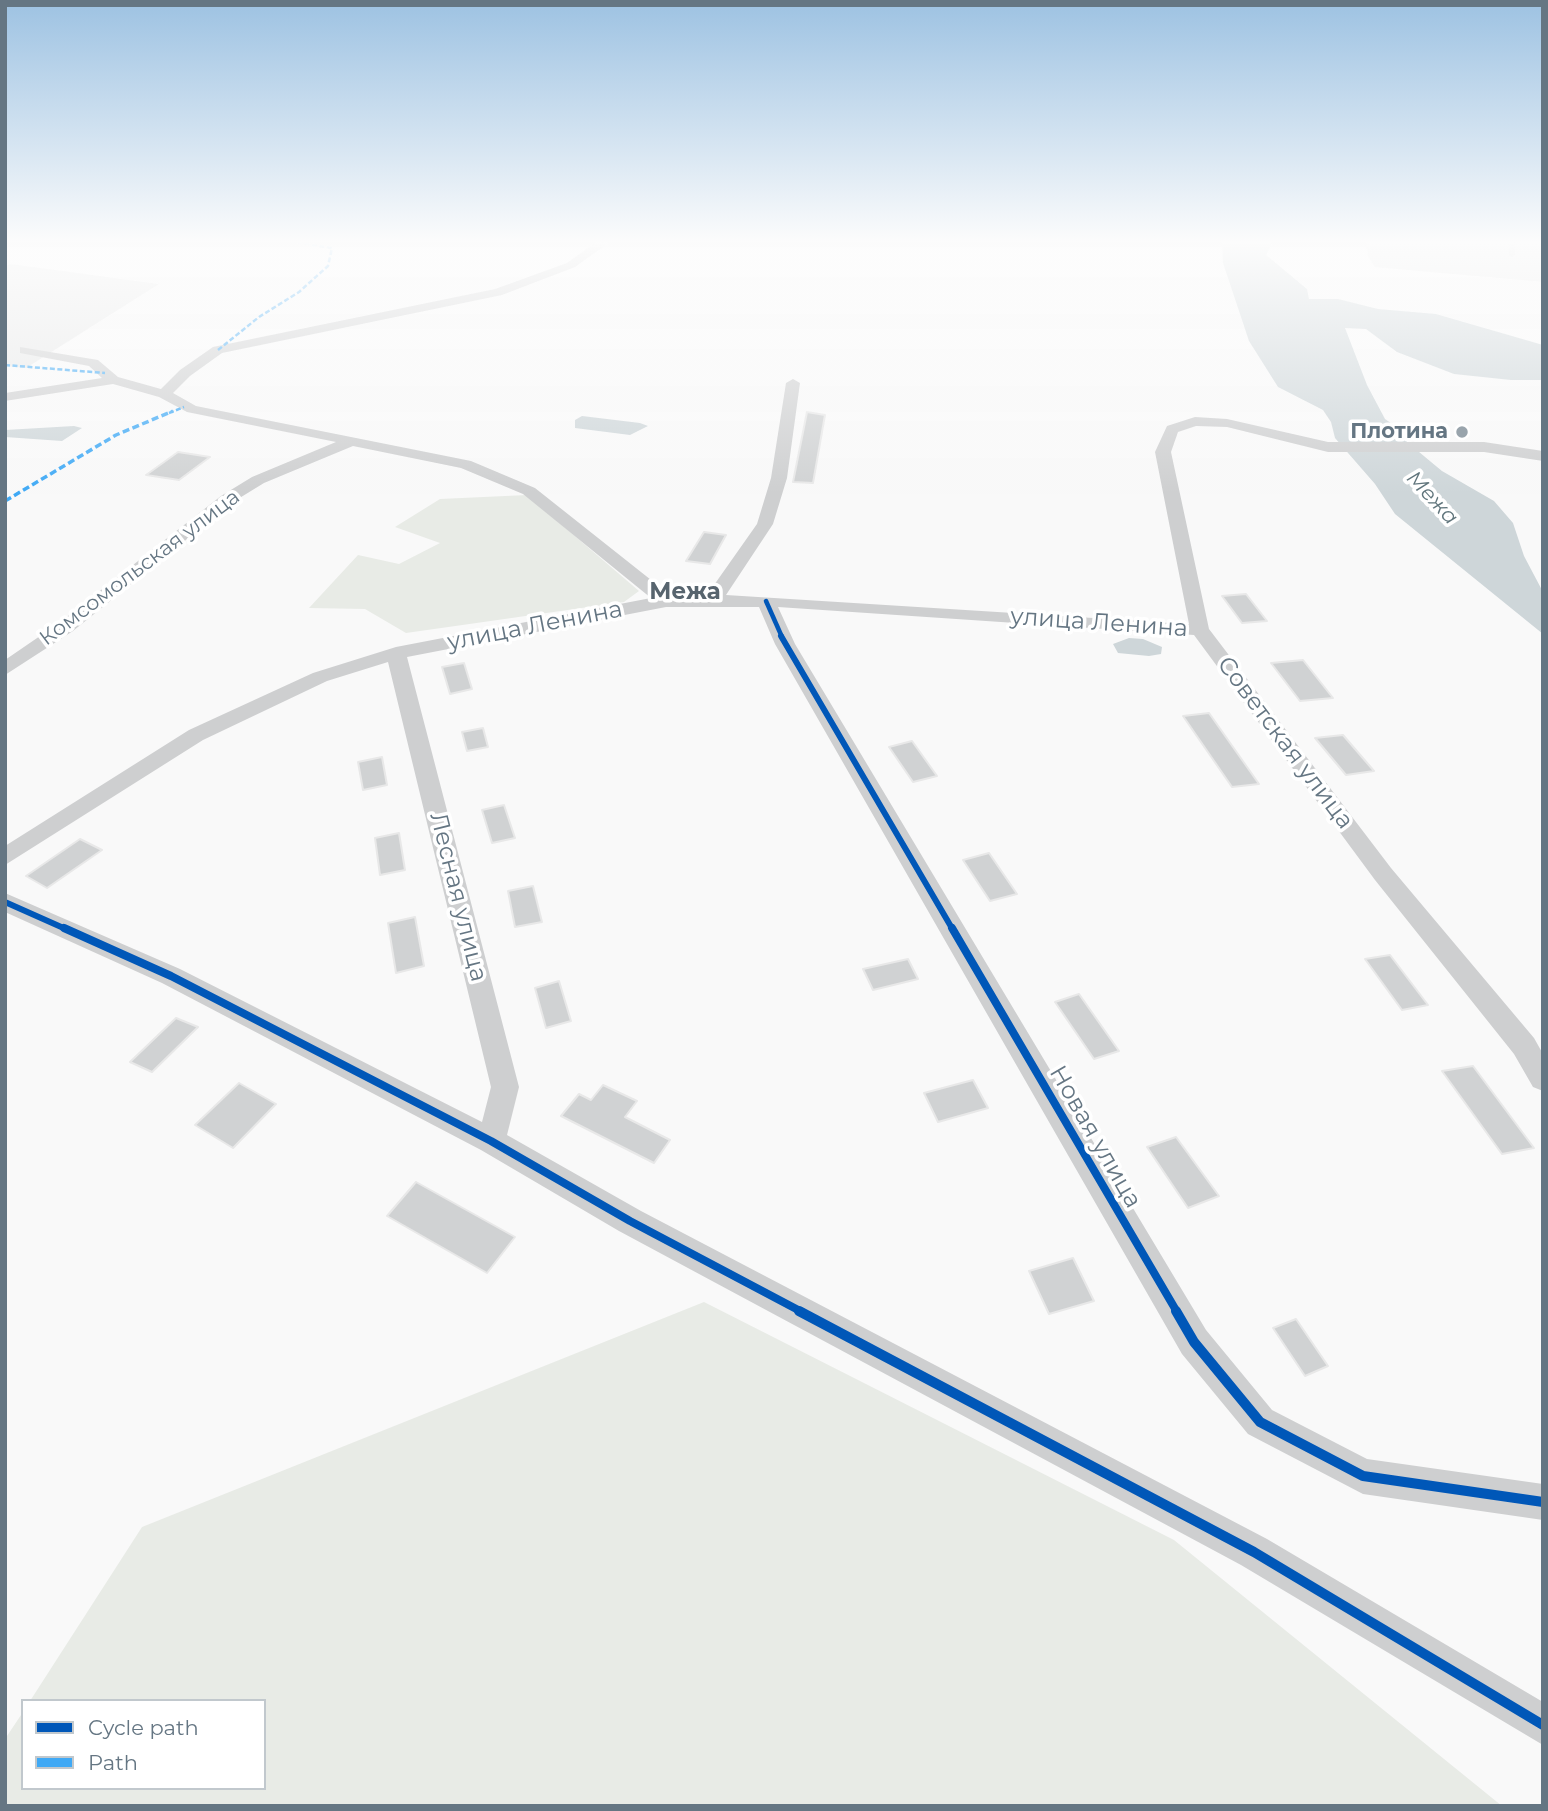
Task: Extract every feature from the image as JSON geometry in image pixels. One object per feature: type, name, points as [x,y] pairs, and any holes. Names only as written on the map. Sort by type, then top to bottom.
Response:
[{"type":"street","points":[[164,394],[185,373],[218,350],[336,326]]},
{"type":"street","points":[[25,350],[93,363],[113,380]]},
{"type":"street","points":[[5,397],[113,380],[164,394],[192,409],[465,464],[529,491],[666,601]]},
{"type":"street","points":[[714,599],[765,524],[779,478],[793,383]]},
{"type":"street","name":"Советская улица","points":[[1543,456],[1484,447],[1328,447],[1227,423],[1195,421],[1172,429],[1163,452],[1200,630],[1382,874],[1524,1046],[1543,1079]]},
{"type":"street","name":"Комсомольская улица","points":[[5,669],[66,626],[227,499],[258,480],[355,440]]},
{"type":"street","name":"улица Ленина","points":[[5,857],[196,735],[320,677],[396,653],[666,601],[766,601],[1200,630]]},
{"type":"street","name":"Новая улица","points":[[766,601],[785,644],[1194,1342],[1260,1422],[1363,1476],[1543,1502]]},
{"type":"street","name":"Лесная улица","points":[[396,653],[505,1087],[491,1141]]},
{"type":"street","points":[[5,902],[171,976],[491,1141],[630,1221],[1254,1552],[1543,1725]]},
{"type":"shaded area","points":[[5,326],[93,326],[26,368],[5,366]]},
{"type":"shaded area","points":[[527,495],[639,591],[624,602],[406,633],[365,609],[309,608],[358,555],[399,564],[440,543],[395,527],[440,499]]},
{"type":"shaded area","points":[[704,1302],[1174,1540],[1502,1806],[5,1806],[5,1739],[21,1715],[21,1790],[266,1790],[266,1699],[31,1699],[142,1527]]},
{"type":"water","points":[[1244,326],[1476,326],[1543,345],[1543,380],[1511,380],[1454,374],[1397,352],[1366,329],[1345,328],[1367,385],[1385,419],[1405,433],[1407,442],[1442,471],[1494,501],[1513,523],[1524,556],[1543,592],[1543,634],[1395,514],[1375,484],[1335,438],[1331,422],[1323,410],[1278,387],[1249,341]]},
{"type":"water","points":[[582,416],[648,426],[630,435],[575,428],[575,420]]},
{"type":"water","points":[[74,426],[82,428],[62,441],[5,437],[5,430]]},
{"type":"water","points":[[1129,638],[1143,639],[1162,647],[1161,654],[1149,656],[1118,653],[1113,644]]},
{"type":"building","points":[[807,412],[825,415],[813,483],[793,482]]},
{"type":"building","points":[[178,452],[210,457],[179,480],[146,475]]},
{"type":"building","points":[[704,532],[726,535],[710,564],[686,561]]},
{"type":"building","points":[[1246,594],[1267,621],[1242,623],[1222,596]]},
{"type":"building","points":[[1303,660],[1333,698],[1300,701],[1271,663]]},
{"type":"building","points":[[464,663],[472,689],[450,694],[442,667]]},
{"type":"building","points":[[1209,713],[1259,784],[1232,787],[1183,716]]},
{"type":"building","points":[[483,728],[488,747],[467,751],[462,732]]},
{"type":"building","points":[[1343,735],[1374,771],[1346,775],[1315,738]]},
{"type":"building","points":[[912,741],[937,776],[913,782],[889,747]]},
{"type":"building","points":[[382,757],[387,785],[363,790],[358,762]]},
{"type":"building","points":[[504,805],[515,838],[492,843],[482,810]]},
{"type":"building","points":[[399,833],[405,870],[380,875],[375,838]]},
{"type":"building","points":[[80,839],[102,850],[47,888],[26,876]]},
{"type":"building","points":[[989,853],[1017,894],[990,901],[963,860]]},
{"type":"building","points":[[533,886],[542,922],[515,927],[508,891]]},
{"type":"building","points":[[415,917],[424,966],[396,973],[388,923]]},
{"type":"building","points":[[1390,955],[1428,1005],[1402,1010],[1365,959]]},
{"type":"building","points":[[908,959],[918,979],[873,990],[863,969]]},
{"type":"building","points":[[559,981],[571,1021],[546,1028],[535,988]]},
{"type":"building","points":[[1079,994],[1119,1051],[1094,1059],[1055,1002]]},
{"type":"building","points":[[176,1018],[198,1027],[152,1072],[130,1062]]},
{"type":"building","points":[[1473,1066],[1534,1148],[1502,1154],[1442,1071]]},
{"type":"building","points":[[973,1080],[988,1108],[938,1122],[924,1093]]},
{"type":"building","points":[[239,1083],[276,1104],[233,1148],[195,1125]]},
{"type":"building","points":[[603,1085],[637,1101],[625,1117],[670,1140],[654,1163],[561,1116],[579,1094],[591,1100]]},
{"type":"building","points":[[1176,1137],[1219,1196],[1188,1208],[1147,1147]]},
{"type":"building","points":[[416,1182],[515,1237],[487,1273],[387,1216]]},
{"type":"building","points":[[1073,1258],[1094,1301],[1049,1314],[1029,1271]]},
{"type":"building","points":[[1296,1319],[1328,1366],[1305,1376],[1273,1328]]},
{"type":"marked path","points":[[218,350],[248,326]]},
{"type":"marked path","points":[[5,365],[105,373]]},
{"type":"marked path","points":[[5,501],[116,435],[184,407]]},
{"type":"cycle path","points":[[766,601],[785,644],[1194,1342],[1260,1422],[1363,1476],[1543,1502]]},
{"type":"cycle path","points":[[5,902],[171,976],[491,1141],[630,1221],[1254,1552],[1543,1725]]},
{"type":"place","name":"Плотина","points":[[1462,432]]},
{"type":"district","name":"Межа","points":[[685,592]]}]
